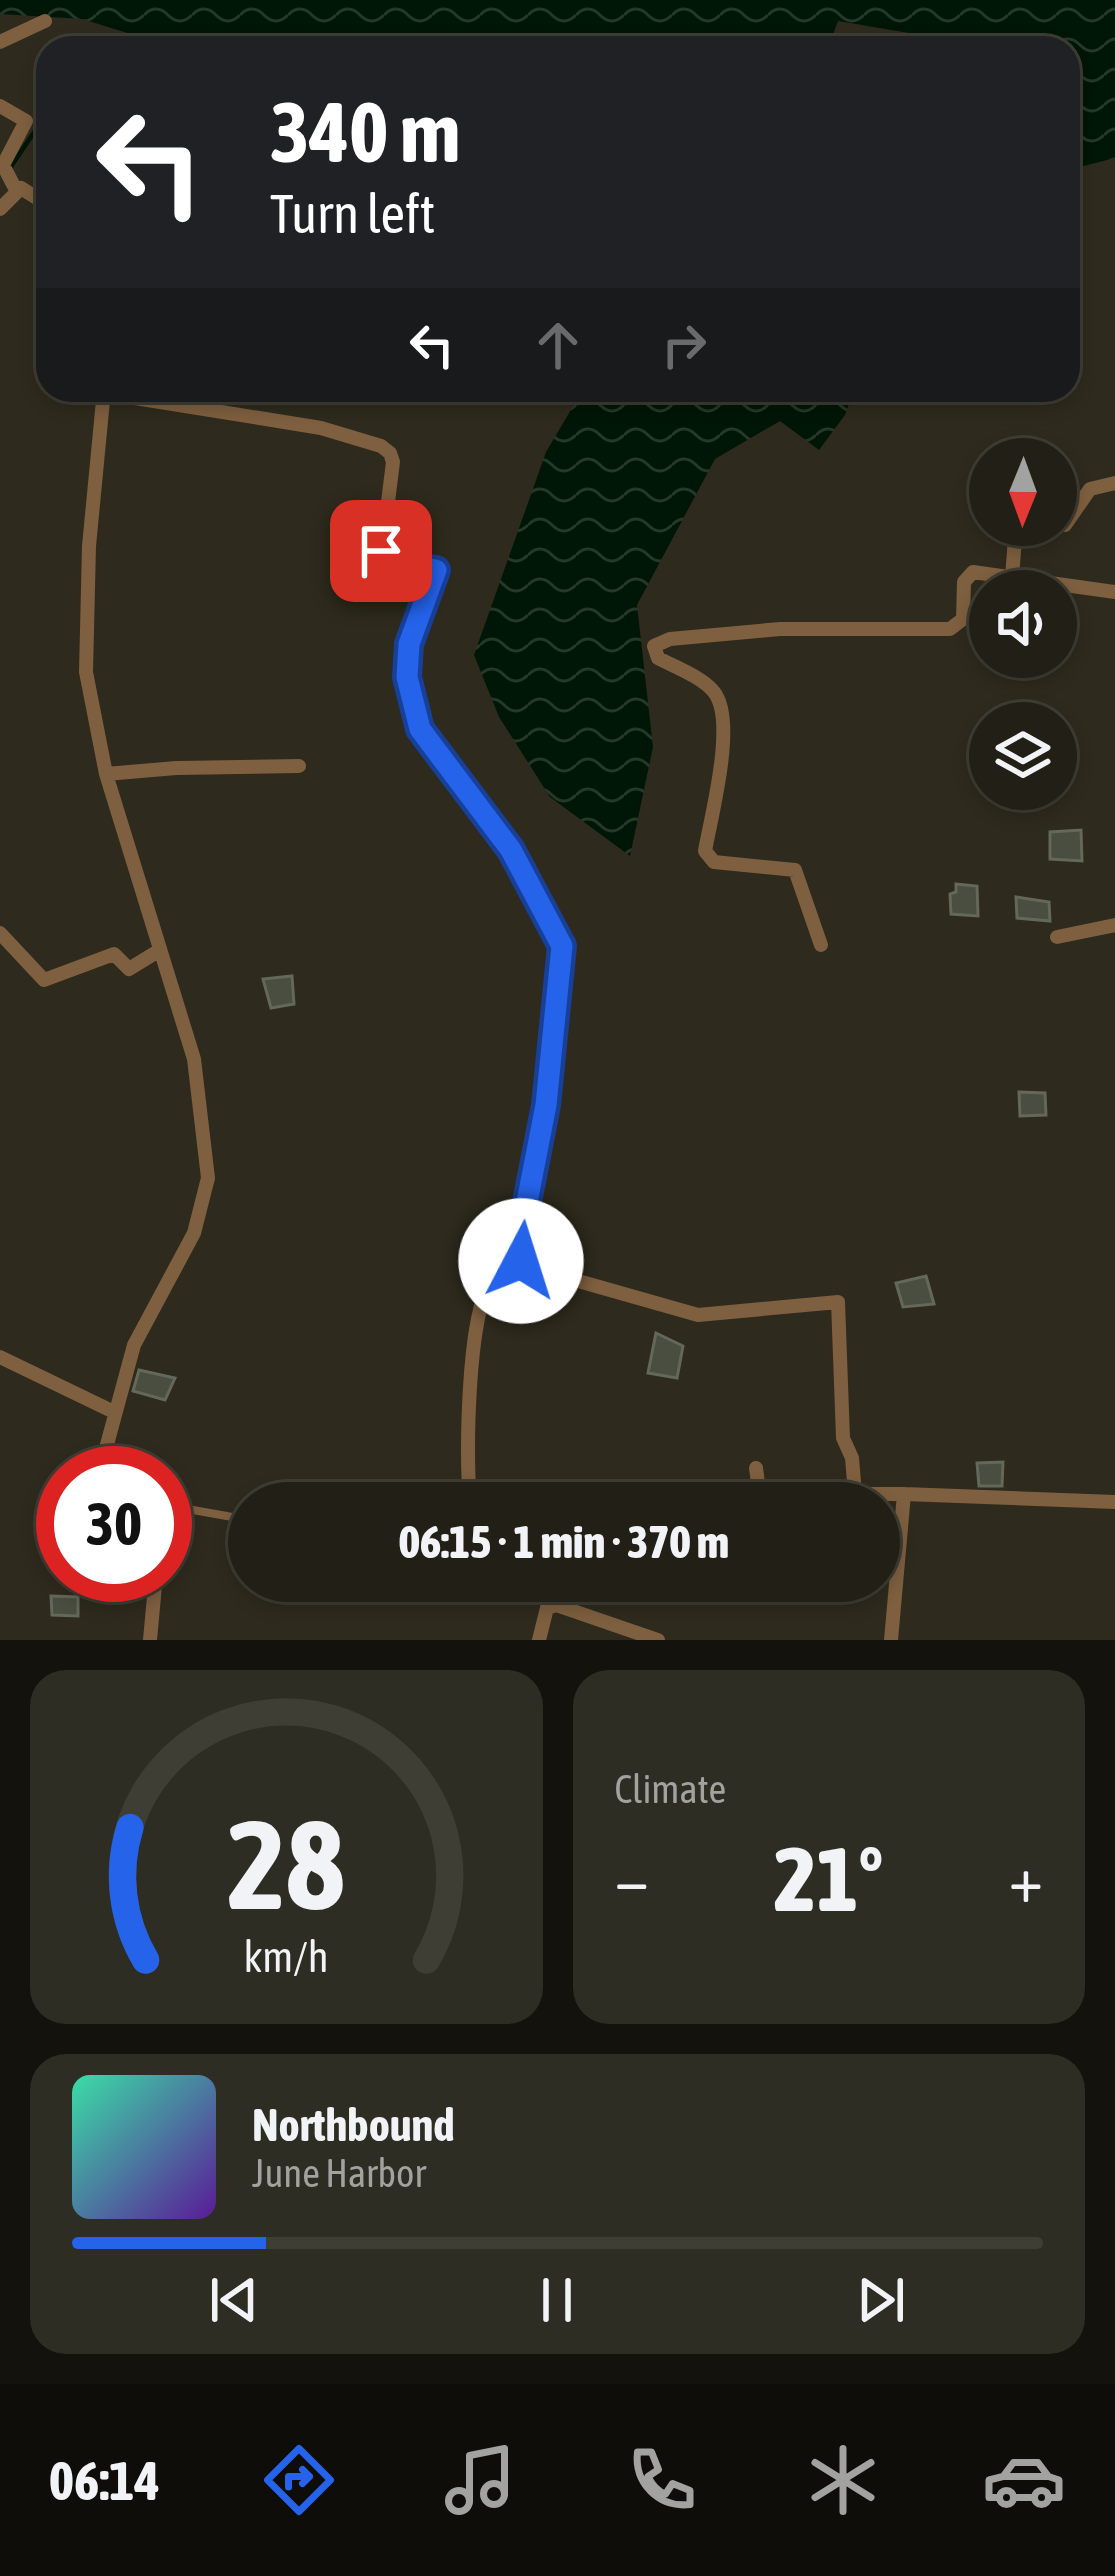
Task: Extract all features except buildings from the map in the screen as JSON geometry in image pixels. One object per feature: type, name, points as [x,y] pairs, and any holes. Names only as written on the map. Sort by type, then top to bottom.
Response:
[{"type":"street","points":[[0,42],[45,22]]},
{"type":"street","points":[[0,106],[26,121],[3,165],[16,190]]},
{"type":"street","points":[[16,190],[36,196]]},
{"type":"street","points":[[0,209],[16,190]]},
{"type":"street","points":[[103,402],[88,546],[86,672],[106,774],[194,1059],[208,1178],[194,1233],[134,1346],[106,1446]]},
{"type":"street","points":[[164,402],[321,428],[390,453],[393,462],[381,558],[436,570],[409,644],[407,677],[420,729],[511,850],[562,946],[546,1105],[518,1248],[521,1261],[514,1278],[490,1282],[480,1299],[474,1329],[470,1482]]},
{"type":"street","points":[[1077,508],[1090,489],[1115,483]]},
{"type":"street","points":[[821,945],[795,870],[707,858],[722,753],[722,708],[710,687],[658,658],[654,646],[670,639],[780,629],[950,629],[963,619],[969,575]]},
{"type":"street","points":[[1077,587],[1115,592]]},
{"type":"street","points":[[106,774],[298,766]]},
{"type":"street","points":[[1057,937],[1115,925]]},
{"type":"street","points":[[0,933],[44,980],[114,954],[129,969],[160,950]]},
{"type":"street","points":[[521,1261],[698,1315],[838,1302],[843,1438],[852,1459],[854,1482]]},
{"type":"street","points":[[0,1357],[114,1412]]},
{"type":"street","points":[[756,1468],[758,1482]]},
{"type":"street","points":[[900,1494],[1115,1502]]},
{"type":"street","points":[[891,1640],[904,1494]]},
{"type":"street","points":[[150,1640],[154,1602]]},
{"type":"street","points":[[539,1640],[548,1602]]},
{"type":"street","points":[[547,1608],[556,1605],[658,1640]]},
{"type":"lane","points":[[192,1510],[228,1516]]},
{"type":"water","points":[[0,0],[1115,0],[1115,158],[1080,167],[1080,36],[919,36],[838,21],[832,36],[137,36],[82,19],[0,14]]},
{"type":"water","points":[[850,402],[819,450],[780,421],[715,459],[637,605],[653,747],[630,856],[550,797],[499,717],[474,655],[546,452],[575,403]]},
{"type":"waterway","points":[[10,168],[36,129]]},
{"type":"route","points":[[381,551],[385,561],[436,570],[409,644],[407,677],[420,729],[511,850],[562,946],[546,1105],[518,1248],[521,1261]]}]
